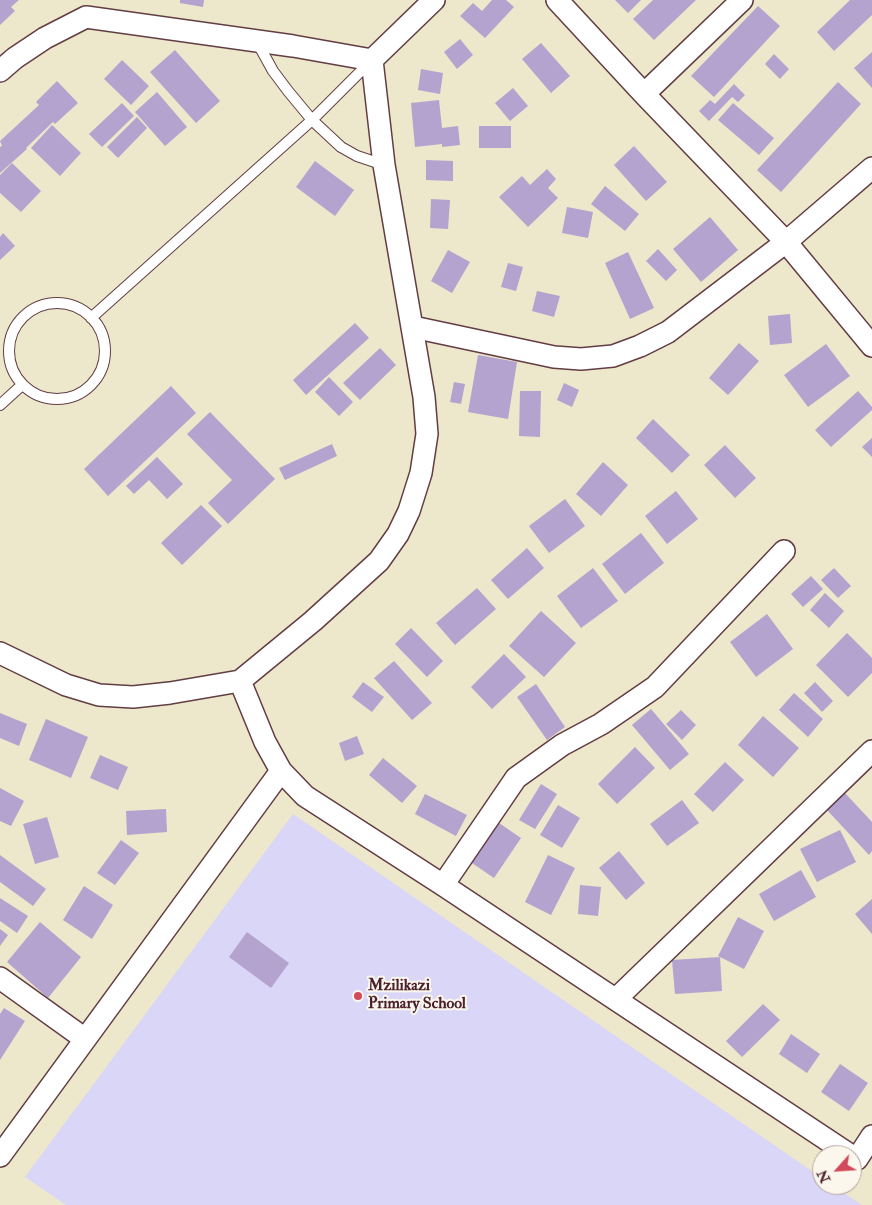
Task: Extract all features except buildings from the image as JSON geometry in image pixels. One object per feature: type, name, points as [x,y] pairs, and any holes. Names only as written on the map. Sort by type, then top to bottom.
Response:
[{"type":"street","points":[[372,60],[434,0]]},
{"type":"street","points":[[557,0],[786,242],[872,346]]},
{"type":"street","points":[[644,94],[742,0]]},
{"type":"street","points":[[0,71],[15,58],[86,8],[256,41],[372,60]]},
{"type":"street","points":[[0,653],[66,685],[99,695],[133,697],[170,693],[240,681],[313,621],[379,561],[398,534],[409,511],[421,473],[427,434],[424,397],[413,327],[384,165],[372,60]]},
{"type":"street","points":[[413,327],[554,357],[581,359],[612,356],[640,346],[668,332],[786,242],[872,168]]},
{"type":"street","points":[[443,885],[516,778],[562,745],[602,724],[655,687],[784,551]]},
{"type":"street","points":[[240,681],[280,772],[305,796],[835,1145]]},
{"type":"street","points":[[616,999],[872,751]]},
{"type":"street","points":[[0,1156],[280,772]]},
{"type":"street","points":[[0,978],[86,1039]]},
{"type":"street","points":[[862,1153],[872,1136]]},
{"type":"lane","points":[[256,41],[273,71],[312,120],[342,147],[357,156],[384,165]]},
{"type":"lane","points":[[91,318],[312,120],[372,60]]},
{"type":"lane","points":[[44,304],[61,304],[77,308],[91,318],[100,330],[104,344],[104,360],[99,374],[90,386],[78,395],[64,399],[48,399],[34,394],[22,385],[13,371],[8,355],[10,338],[18,323],[29,312],[44,304]]},
{"type":"lane","points":[[0,405],[22,385]]},
{"type":"shaded area","name":"Mzilikazi Primary School","points":[[293,814],[812,1171],[812,1195],[847,1195],[862,1205],[66,1205],[25,1177]]},
{"type":"place","name":"Mzilikazi Primary School","points":[[358,996]]}]
